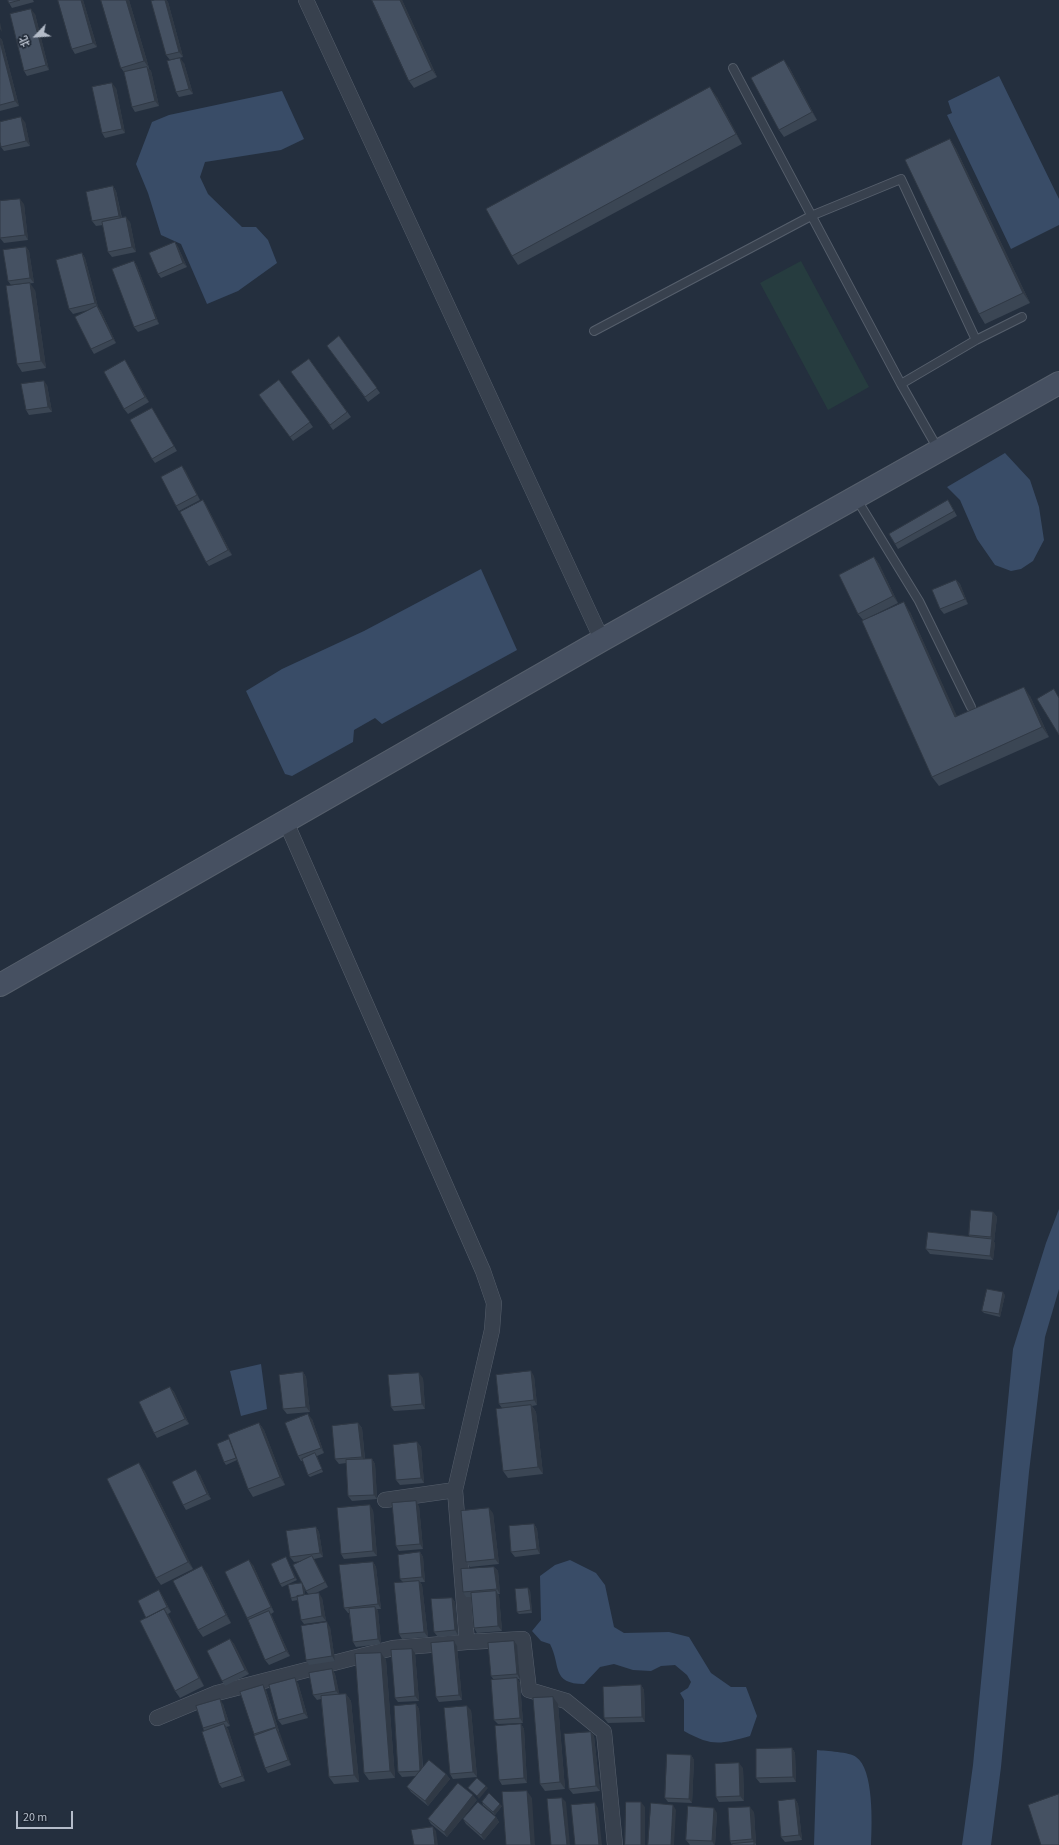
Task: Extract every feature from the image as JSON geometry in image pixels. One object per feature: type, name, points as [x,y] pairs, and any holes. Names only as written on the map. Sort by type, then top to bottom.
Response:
[{"type":"main road","points":[[0,985],[602,640],[1059,383]]},
{"type":"street","points":[[306,0],[602,640]]},
{"type":"street","points":[[286,822],[484,1271],[494,1303],[492,1330],[455,1490],[467,1642]]},
{"type":"street","points":[[385,1500],[455,1490]]},
{"type":"street","points":[[157,1718],[217,1693],[393,1648],[523,1639],[529,1690],[566,1701],[604,1732],[615,1845]]},
{"type":"lane","points":[[733,68],[901,384],[939,451]]},
{"type":"lane","points":[[594,331],[811,216],[901,179],[976,340]]},
{"type":"lane","points":[[901,384],[976,340],[1022,317]]},
{"type":"lane","points":[[855,498],[920,601],[971,708]]},
{"type":"green space","points":[[801,261],[869,387],[828,410],[760,283]]},
{"type":"water","points":[[999,76],[1059,199],[1059,225],[1011,249],[947,115],[952,113],[948,101]]},
{"type":"water","points":[[282,91],[304,139],[281,150],[205,162],[200,177],[208,194],[242,227],[256,227],[268,240],[277,263],[238,291],[207,304],[181,244],[161,235],[148,193],[136,164],[152,122],[169,115]]},
{"type":"water","points":[[1005,453],[1030,480],[1039,507],[1044,540],[1033,561],[1021,569],[1011,571],[995,565],[977,539],[960,500],[947,487]]},
{"type":"water","points":[[481,569],[517,650],[382,724],[375,718],[354,730],[353,742],[292,776],[285,774],[246,691],[282,669],[364,631]]},
{"type":"water","points":[[1059,1209],[1059,1289],[1045,1337],[1029,1472],[1001,1767],[991,1845],[962,1845],[973,1765],[1013,1349],[1046,1243]]},
{"type":"water","points":[[261,1364],[267,1409],[241,1416],[230,1371]]},
{"type":"water","points":[[570,1560],[596,1573],[605,1585],[614,1627],[624,1633],[669,1632],[689,1637],[711,1673],[731,1687],[746,1687],[757,1716],[750,1736],[731,1741],[710,1742],[702,1740],[684,1731],[684,1700],[680,1693],[688,1688],[691,1682],[687,1675],[675,1665],[661,1666],[651,1671],[633,1670],[614,1664],[600,1667],[584,1684],[566,1681],[559,1672],[550,1644],[541,1641],[532,1631],[541,1620],[540,1576],[555,1565]]},
{"type":"water","points":[[817,1750],[853,1755],[862,1763],[866,1773],[871,1798],[871,1845],[814,1845]]},
{"type":"building","points":[[8,0],[20,0],[9,3]]},
{"type":"building","points":[[58,0],[81,0],[93,43],[72,49]]},
{"type":"building","points":[[101,0],[126,0],[144,61],[121,68]]},
{"type":"building","points":[[165,0],[179,52],[166,55],[151,1]]},
{"type":"building","points":[[372,0],[400,0],[432,70],[409,81]]},
{"type":"building","points":[[31,9],[46,65],[24,71],[10,14]]},
{"type":"building","points":[[0,42],[15,101],[0,105]]},
{"type":"building","points":[[180,58],[189,89],[176,92],[167,61]]},
{"type":"building","points":[[784,60],[812,112],[779,130],[751,78]]},
{"type":"building","points":[[147,67],[155,101],[132,107],[124,72]]},
{"type":"building","points":[[112,83],[122,129],[102,133],[92,87]]},
{"type":"building","points":[[710,87],[736,134],[512,256],[486,209]]},
{"type":"building","points":[[21,117],[26,141],[1,147],[0,122]]},
{"type":"building","points":[[950,139],[1023,293],[979,314],[905,160]]},
{"type":"building","points":[[113,186],[119,216],[92,221],[86,192]]},
{"type":"building","points":[[20,199],[25,235],[0,238],[0,201]]},
{"type":"building","points":[[126,217],[132,247],[108,252],[102,222]]},
{"type":"building","points":[[175,242],[183,263],[158,274],[149,253]]},
{"type":"building","points":[[26,247],[30,278],[8,281],[3,250]]},
{"type":"building","points":[[82,253],[95,303],[69,309],[56,260]]},
{"type":"building","points":[[134,261],[156,319],[134,327],[112,269]]},
{"type":"building","points":[[30,283],[41,361],[17,364],[6,286]]},
{"type":"building","points":[[97,306],[113,339],[91,349],[75,317]]},
{"type":"building","points":[[339,336],[377,388],[365,397],[327,346]]},
{"type":"building","points":[[309,359],[347,412],[330,425],[291,372]]},
{"type":"building","points":[[125,360],[145,397],[124,409],[104,372]]},
{"type":"building","points":[[279,380],[310,422],[290,437],[259,395]]},
{"type":"building","points":[[44,381],[48,407],[26,410],[21,384]]},
{"type":"building","points":[[152,408],[174,446],[152,459],[130,420]]},
{"type":"building","points":[[182,466],[197,495],[176,506],[161,477]]},
{"type":"building","points":[[203,500],[228,550],[206,562],[180,512]]},
{"type":"building","points":[[948,500],[954,511],[895,544],[889,534]]},
{"type":"building","points":[[874,557],[893,596],[858,614],[839,575]]},
{"type":"building","points":[[956,580],[965,599],[940,609],[932,590]]},
{"type":"building","points":[[904,602],[955,717],[1024,687],[1042,727],[932,777],[862,621]]},
{"type":"building","points":[[1054,689],[1059,698],[1059,735],[1037,699]]},
{"type":"building","points":[[971,1210],[993,1212],[991,1237],[969,1235]]},
{"type":"building","points":[[928,1232],[992,1239],[990,1256],[926,1249]]},
{"type":"building","points":[[987,1289],[1003,1292],[999,1314],[982,1311]]},
{"type":"building","points":[[531,1371],[534,1400],[499,1404],[496,1375]]},
{"type":"building","points":[[303,1372],[306,1407],[283,1409],[279,1375]]},
{"type":"building","points":[[419,1373],[422,1404],[391,1407],[388,1375]]},
{"type":"building","points":[[170,1387],[185,1419],[154,1433],[139,1402]]},
{"type":"building","points":[[531,1405],[538,1467],[503,1471],[496,1409]]},
{"type":"building","points":[[308,1414],[321,1448],[298,1456],[285,1423]]},
{"type":"building","points":[[259,1423],[280,1477],[248,1489],[228,1435]]},
{"type":"building","points":[[358,1423],[362,1457],[335,1459],[332,1426]]},
{"type":"building","points":[[229,1439],[236,1458],[224,1462],[217,1444]]},
{"type":"building","points":[[417,1442],[421,1478],[396,1480],[393,1445]]},
{"type":"building","points":[[315,1453],[322,1469],[308,1475],[302,1459]]},
{"type":"building","points":[[372,1459],[374,1495],[348,1496],[346,1460]]},
{"type":"building","points":[[139,1463],[188,1562],[156,1578],[107,1479]]},
{"type":"building","points":[[196,1470],[207,1494],[183,1505],[172,1482]]},
{"type":"building","points":[[416,1501],[420,1544],[396,1546],[392,1503]]},
{"type":"building","points":[[370,1505],[373,1551],[341,1554],[337,1508]]},
{"type":"building","points":[[489,1508],[495,1559],[466,1562],[461,1511]]},
{"type":"building","points":[[534,1524],[537,1549],[511,1552],[509,1526]]},
{"type":"building","points":[[316,1527],[320,1553],[290,1557],[286,1531]]},
{"type":"building","points":[[420,1552],[422,1577],[400,1579],[398,1555]]},
{"type":"building","points":[[312,1556],[325,1582],[306,1591],[293,1565]]},
{"type":"building","points":[[286,1557],[295,1578],[280,1584],[271,1564]]},
{"type":"building","points":[[249,1560],[271,1607],[247,1618],[225,1572]]},
{"type":"building","points":[[373,1562],[378,1604],[344,1608],[339,1565]]},
{"type":"building","points":[[202,1566],[226,1615],[198,1630],[173,1581]]},
{"type":"building","points":[[494,1567],[497,1589],[463,1592],[461,1569]]},
{"type":"building","points":[[419,1581],[424,1632],[399,1634],[394,1583]]},
{"type":"building","points":[[302,1583],[304,1595],[291,1598],[288,1585]]},
{"type":"building","points":[[528,1588],[531,1610],[517,1612],[515,1589]]},
{"type":"building","points":[[159,1590],[167,1607],[146,1618],[138,1601]]},
{"type":"building","points":[[496,1591],[498,1626],[474,1628],[471,1593]]},
{"type":"building","points":[[319,1593],[322,1616],[301,1620],[297,1596]]},
{"type":"building","points":[[452,1598],[455,1630],[434,1632],[431,1599]]},
{"type":"building","points":[[375,1607],[378,1639],[353,1642],[349,1609]]},
{"type":"building","points":[[164,1609],[199,1678],[175,1691],[140,1621]]},
{"type":"building","points":[[269,1611],[286,1651],[265,1660],[248,1620]]},
{"type":"building","points":[[327,1622],[332,1656],[306,1660],[301,1626]]},
{"type":"building","points":[[230,1639],[245,1670],[222,1681],[207,1651]]},
{"type":"building","points":[[454,1641],[459,1695],[436,1697],[431,1643]]},
{"type":"building","points":[[514,1641],[517,1674],[491,1676],[488,1643]]},
{"type":"building","points":[[412,1649],[415,1696],[395,1698],[391,1650]]},
{"type":"building","points":[[381,1653],[390,1771],[364,1773],[355,1654]]},
{"type":"building","points":[[332,1669],[336,1691],[313,1695],[309,1673]]},
{"type":"building","points":[[295,1678],[304,1713],[278,1720],[269,1685]]},
{"type":"building","points":[[517,1678],[520,1718],[494,1720],[491,1680]]},
{"type":"building","points":[[263,1685],[276,1727],[254,1734],[240,1692]]},
{"type":"building","points":[[641,1685],[642,1717],[604,1718],[603,1687]]},
{"type":"building","points":[[346,1694],[354,1775],[329,1777],[321,1696]]},
{"type":"building","points":[[553,1697],[560,1782],[540,1784],[533,1698]]},
{"type":"building","points":[[220,1699],[226,1721],[203,1728],[196,1706]]},
{"type":"building","points":[[416,1704],[420,1771],[398,1772],[394,1706]]},
{"type":"building","points":[[467,1706],[473,1772],[450,1774],[444,1708]]},
{"type":"building","points":[[224,1724],[242,1776],[219,1784],[202,1732]]},
{"type":"building","points":[[521,1724],[524,1778],[499,1780],[495,1726]]},
{"type":"building","points":[[276,1728],[288,1760],[265,1768],[254,1736]]},
{"type":"building","points":[[591,1732],[596,1786],[569,1789],[564,1734]]},
{"type":"building","points":[[792,1748],[793,1777],[756,1778],[756,1749]]},
{"type":"building","points":[[667,1754],[691,1755],[689,1799],[665,1798]]},
{"type":"building","points":[[429,1760],[446,1774],[425,1801],[407,1787]]},
{"type":"building","points":[[739,1763],[740,1796],[716,1797],[715,1764]]},
{"type":"building","points":[[477,1778],[486,1786],[477,1796],[468,1788]]},
{"type":"building","points":[[458,1783],[473,1795],[444,1832],[428,1819]]},
{"type":"building","points":[[527,1791],[531,1845],[506,1845],[502,1792]]},
{"type":"building","points":[[489,1793],[500,1804],[493,1812],[482,1802]]},
{"type":"building","points":[[1059,1794],[1059,1845],[1041,1845],[1028,1805]]},
{"type":"building","points":[[562,1798],[567,1845],[551,1845],[547,1799]]},
{"type":"building","points":[[795,1799],[799,1835],[781,1837],[778,1801]]},
{"type":"building","points":[[478,1802],[496,1817],[481,1835],[463,1819]]},
{"type":"building","points":[[626,1802],[641,1802],[641,1845],[625,1845]]},
{"type":"building","points":[[595,1803],[599,1845],[575,1845],[571,1805]]},
{"type":"building","points":[[651,1803],[673,1805],[671,1845],[648,1845]]},
{"type":"building","points":[[688,1806],[714,1808],[712,1841],[686,1840]]},
{"type":"building","points":[[750,1807],[752,1839],[730,1841],[728,1808]]},
{"type":"building","points":[[433,1827],[435,1845],[414,1845],[411,1830]]},
{"type":"building","points":[[754,1842],[754,1845],[732,1845],[732,1844]]}]
